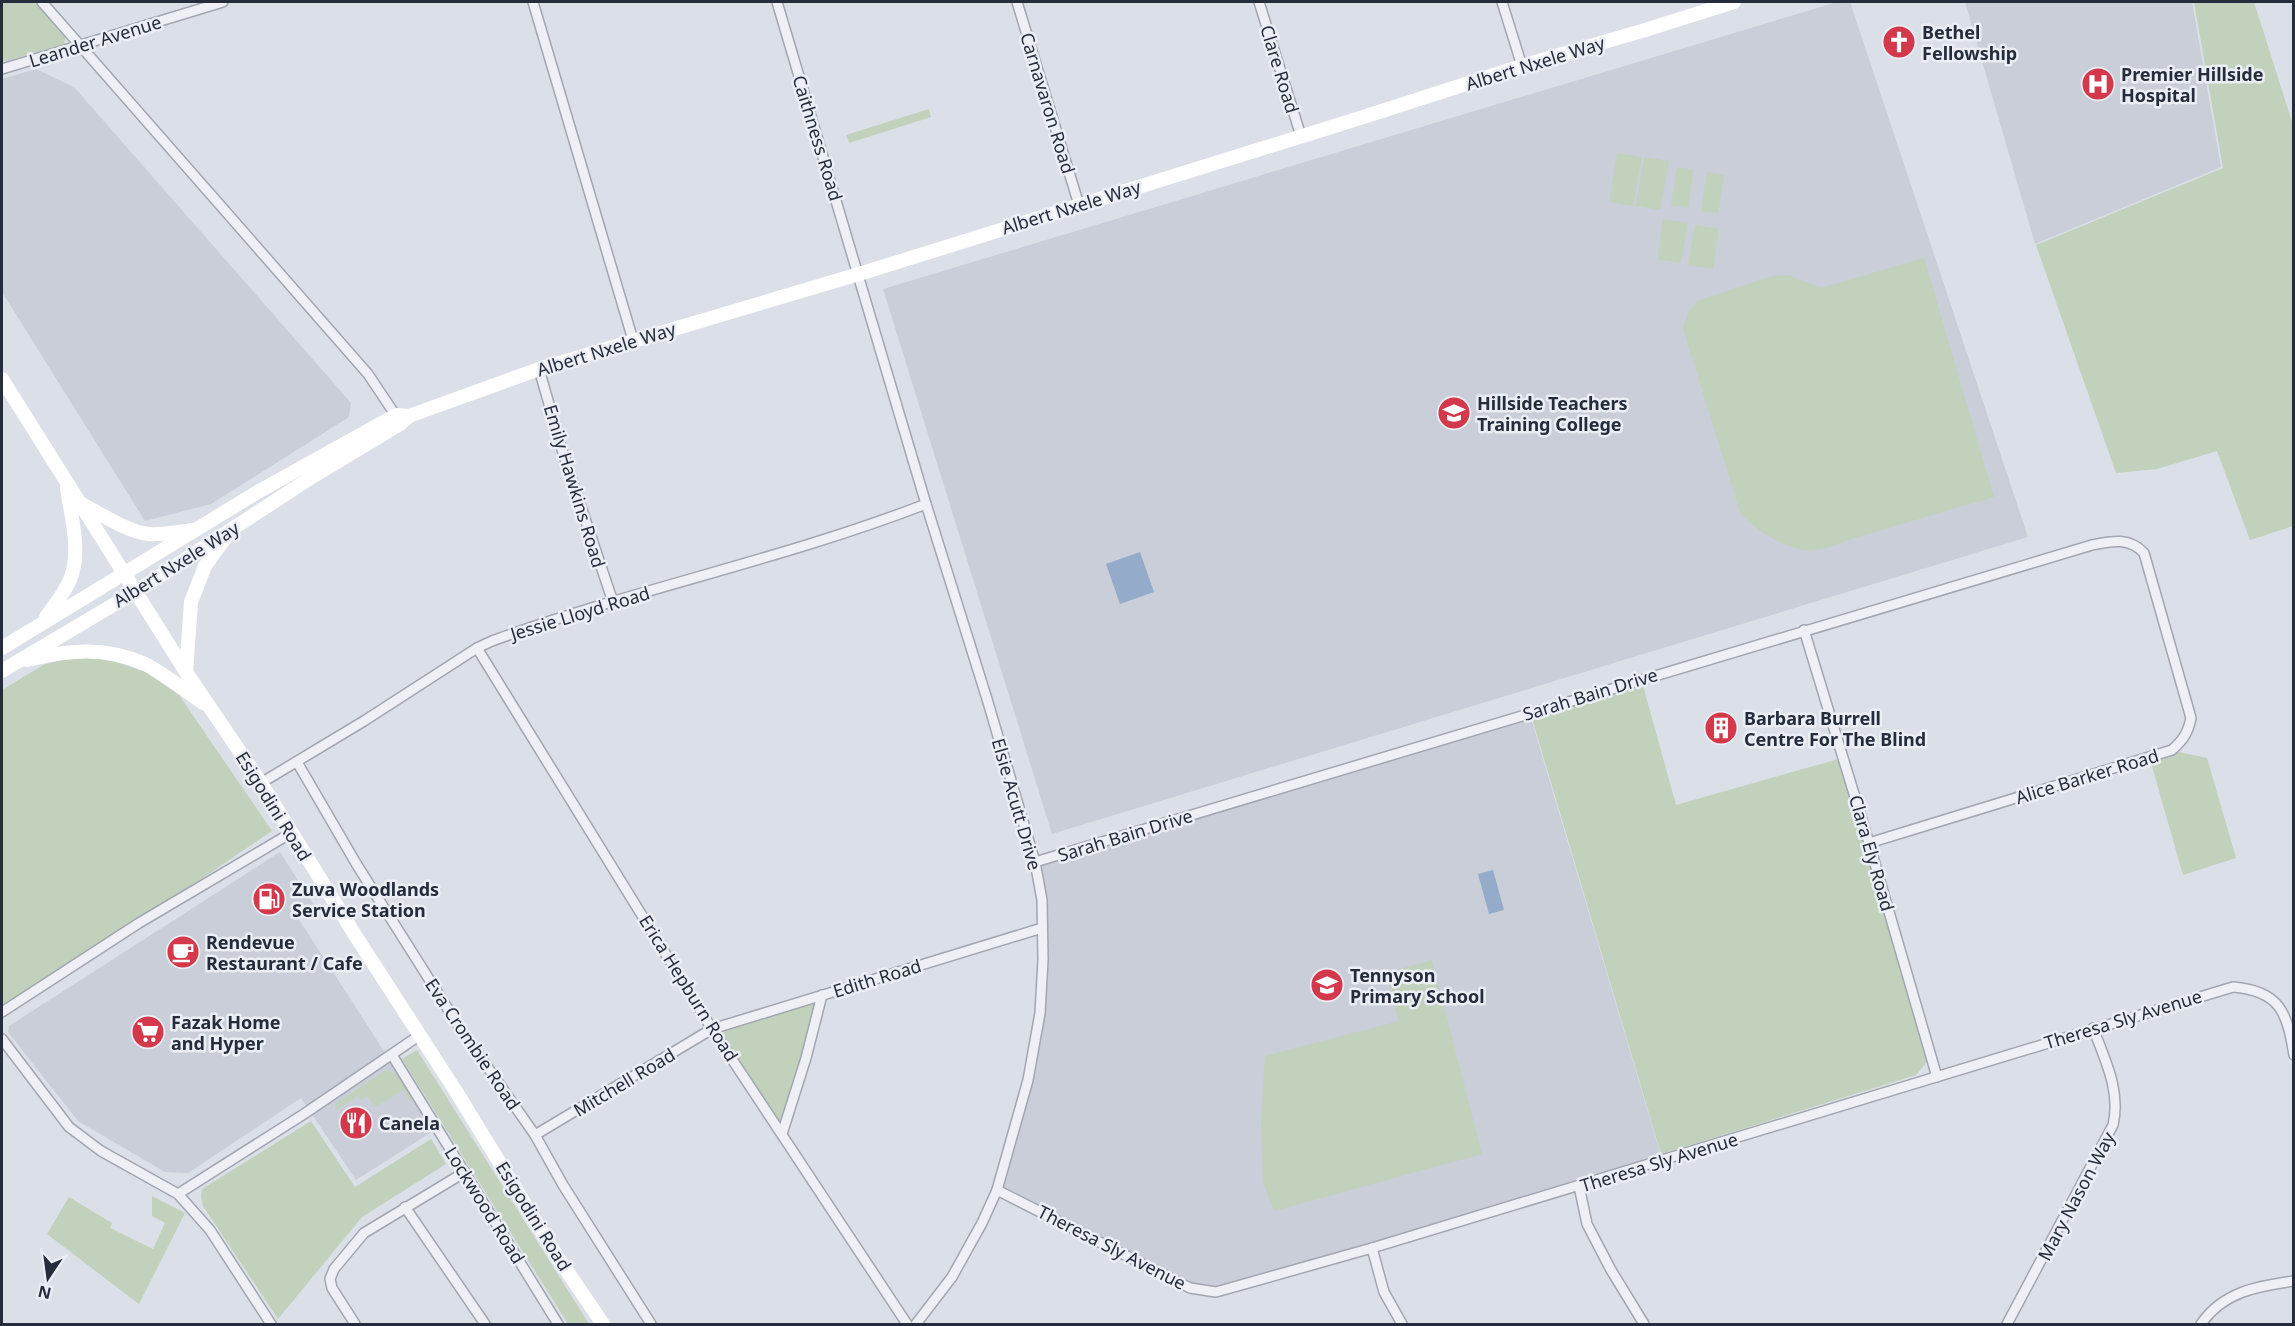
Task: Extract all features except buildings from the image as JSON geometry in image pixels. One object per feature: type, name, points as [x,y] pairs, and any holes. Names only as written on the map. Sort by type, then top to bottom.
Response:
[{"type":"main road","name":"Albert Nxele Way","points":[[2,648],[256,493],[401,418],[539,369],[859,274],[1522,66],[1734,2]]},
{"type":"main road","name":"Esigodini Road","points":[[2,379],[186,672],[261,783],[558,1258],[603,1324]]},
{"type":"main road","name":"Albert Nxele Way","points":[[7,667],[135,592],[401,418]]},
{"type":"main road","points":[[41,623],[63,593],[71,577],[75,559],[74,534],[65,482]]},
{"type":"main road","points":[[78,502],[130,529],[147,534],[167,534],[201,528]]},
{"type":"main road","points":[[186,672],[191,602],[205,566],[230,531]]},
{"type":"main road","points":[[7,667],[62,652],[89,650],[112,654],[147,665],[210,708]]},
{"type":"street","points":[[42,2],[368,374],[401,418]]},
{"type":"street","name":"Leander Avenue","points":[[2,69],[223,2]]},
{"type":"street","points":[[532,2],[633,340]]},
{"type":"street","name":"Caithness Road","points":[[777,2],[859,274]]},
{"type":"street","name":"Carnavaron Road","points":[[1017,2],[1079,205]]},
{"type":"street","name":"Clare Road","points":[[1259,2],[1301,136]]},
{"type":"street","points":[[1502,2],[1522,66]]},
{"type":"street","name":"Elsie Acutt Drive","points":[[859,274],[1035,862],[1042,900],[1043,960],[1040,1013],[1028,1080],[997,1190],[982,1223],[952,1277],[916,1324]]},
{"type":"street","name":"Emily Hawkins Road","points":[[539,369],[563,453],[613,602]]},
{"type":"street","name":"Jessie Lloyd Road","points":[[261,783],[477,648],[613,602],[857,530],[926,504]]},
{"type":"street","name":"Sarah Bain Drive","points":[[1035,862],[2092,545],[2116,540],[2131,542],[2144,553]]},
{"type":"street","name":"Alice Barker Road","points":[[1869,843],[2172,750],[2184,739],[2189,731],[2191,718],[2144,553]]},
{"type":"street","name":"Clara Ely Road","points":[[1804,630],[1937,1077]]},
{"type":"street","name":"Erica Hepburn Road","points":[[477,648],[712,1029],[907,1324]]},
{"type":"street","name":"Eva Crombie Road","points":[[297,762],[357,865],[458,1025],[535,1135],[563,1185],[651,1324]]},
{"type":"street","points":[[2,1012],[139,923],[291,833]]},
{"type":"street","name":"Edith Road","points":[[712,1029],[1042,928]]},
{"type":"street","name":"Theresa Sly Avenue","points":[[997,1190],[1190,1288],[1216,1292],[1580,1186],[2233,987],[2248,988],[2271,998],[2289,1024],[2294,1055]]},
{"type":"street","points":[[782,1134],[807,1059],[822,995]]},
{"type":"street","name":"Mary Nason Way","points":[[2007,1324],[2113,1125],[2116,1112],[2114,1086],[2093,1028]]},
{"type":"street","name":"Mitchell Road","points":[[535,1135],[712,1029]]},
{"type":"street","points":[[178,1194],[420,1035]]},
{"type":"street","points":[[2,1039],[69,1127],[80,1137],[133,1170],[178,1194],[210,1230],[271,1324]]},
{"type":"street","name":"Lockwood Road","points":[[392,1055],[558,1324]]},
{"type":"street","points":[[355,1324],[332,1288],[330,1279],[334,1269],[364,1233],[465,1172]]},
{"type":"street","points":[[1580,1186],[1587,1224],[1611,1270],[1644,1324]]},
{"type":"street","points":[[405,1207],[485,1324]]},
{"type":"street","points":[[1372,1248],[1384,1292],[1402,1324]]},
{"type":"street","points":[[2201,1324],[2223,1301],[2238,1292],[2264,1285],[2294,1281]]},
{"type":"shaded area","name":"Hillside Teachers Training College","points":[[1837,2],[1850,2],[2028,537],[1052,834],[883,289]]},
{"type":"shaded area","name":"Premier Hillside Hospital","points":[[1965,2],[2192,2],[2221,167],[2035,244]]},
{"type":"shaded area","points":[[36,69],[74,87],[351,403],[349,417],[211,504],[145,521],[2,292],[2,79]]},
{"type":"shaded area","name":"Tennyson Primary School","points":[[1530,715],[1662,1159],[1216,1288],[1191,1285],[1001,1188],[1043,1011],[1037,864]]},
{"type":"shaded area","points":[[280,852],[315,907],[298,918],[435,1130],[356,1180],[301,1098],[188,1173],[165,1172],[78,1121],[8,1032],[9,1026]]},
{"type":"green space","points":[[2,2],[35,2],[66,36],[64,44],[2,62]]},
{"type":"green space","points":[[2194,2],[2254,2],[2293,125],[2293,526],[2250,540],[2217,451],[2157,469],[2116,473],[2036,245],[2223,168]]},
{"type":"green space","points":[[929,109],[931,117],[849,143],[846,135]]},
{"type":"green space","points":[[1617,153],[1642,157],[1633,206],[1609,202]]},
{"type":"green space","points":[[1644,157],[1669,161],[1660,210],[1636,206]]},
{"type":"green space","points":[[1677,167],[1693,170],[1688,208],[1671,205]]},
{"type":"green space","points":[[1707,172],[1724,175],[1718,213],[1701,211]]},
{"type":"green space","points":[[1663,219],[1688,223],[1681,263],[1657,259]]},
{"type":"green space","points":[[1695,225],[1719,229],[1713,269],[1688,265]]},
{"type":"green space","points":[[1924,258],[1994,497],[1819,550],[1796,548],[1779,541],[1741,515],[1683,329],[1688,313],[1697,301],[1772,276],[1788,275],[1821,288]]},
{"type":"green space","points":[[78,656],[114,661],[145,672],[179,695],[272,831],[2,1014],[2,690],[45,664]]},
{"type":"green space","points":[[1642,682],[1676,805],[1842,758],[1929,1059],[1916,1075],[1661,1154],[1531,715]]},
{"type":"green space","points":[[2179,752],[2207,758],[2236,858],[2183,875],[2151,763]]},
{"type":"green space","points":[[1432,960],[1482,1154],[1274,1211],[1263,1182],[1261,1120],[1265,1056],[1399,1021],[1386,973]]},
{"type":"green space","points":[[818,1000],[802,1061],[781,1125],[717,1031]]},
{"type":"green space","points":[[417,1050],[589,1324],[568,1324],[402,1059]]},
{"type":"green space","points":[[386,1070],[399,1075],[414,1099],[410,1101],[403,1090],[375,1107],[367,1096],[360,1100],[358,1096],[336,1110],[335,1104]]},
{"type":"green space","points":[[311,1121],[355,1187],[431,1139],[446,1164],[362,1217],[278,1319],[203,1206],[202,1189]]},
{"type":"green space","points":[[152,1196],[185,1213],[139,1304],[47,1234],[69,1197],[112,1223],[110,1228],[153,1249],[165,1223],[152,1216]]},
{"type":"water","points":[[1140,552],[1154,592],[1120,604],[1106,564]]},
{"type":"water","points":[[1493,870],[1504,910],[1489,914],[1478,874]]},
{"type":"place","name":"Bethel Fellowship","points":[[1899,42]]},
{"type":"place","name":"Premier Hillside Hospital","points":[[2098,84]]},
{"type":"place","name":"Hillside Teachers Training College","points":[[1454,413]]},
{"type":"place","name":"Barbara Burrell Centre For The Blind","points":[[1721,728]]},
{"type":"place","name":"Zuva Woodlands Service Station","points":[[269,899]]},
{"type":"place","name":"Rendevue Restaurant / Cafe","points":[[183,952]]},
{"type":"place","name":"Tennyson Primary School","points":[[1327,985]]},
{"type":"place","name":"Fazak Home and Hyper","points":[[148,1032]]},
{"type":"place","name":"Canela","points":[[356,1123]]}]
